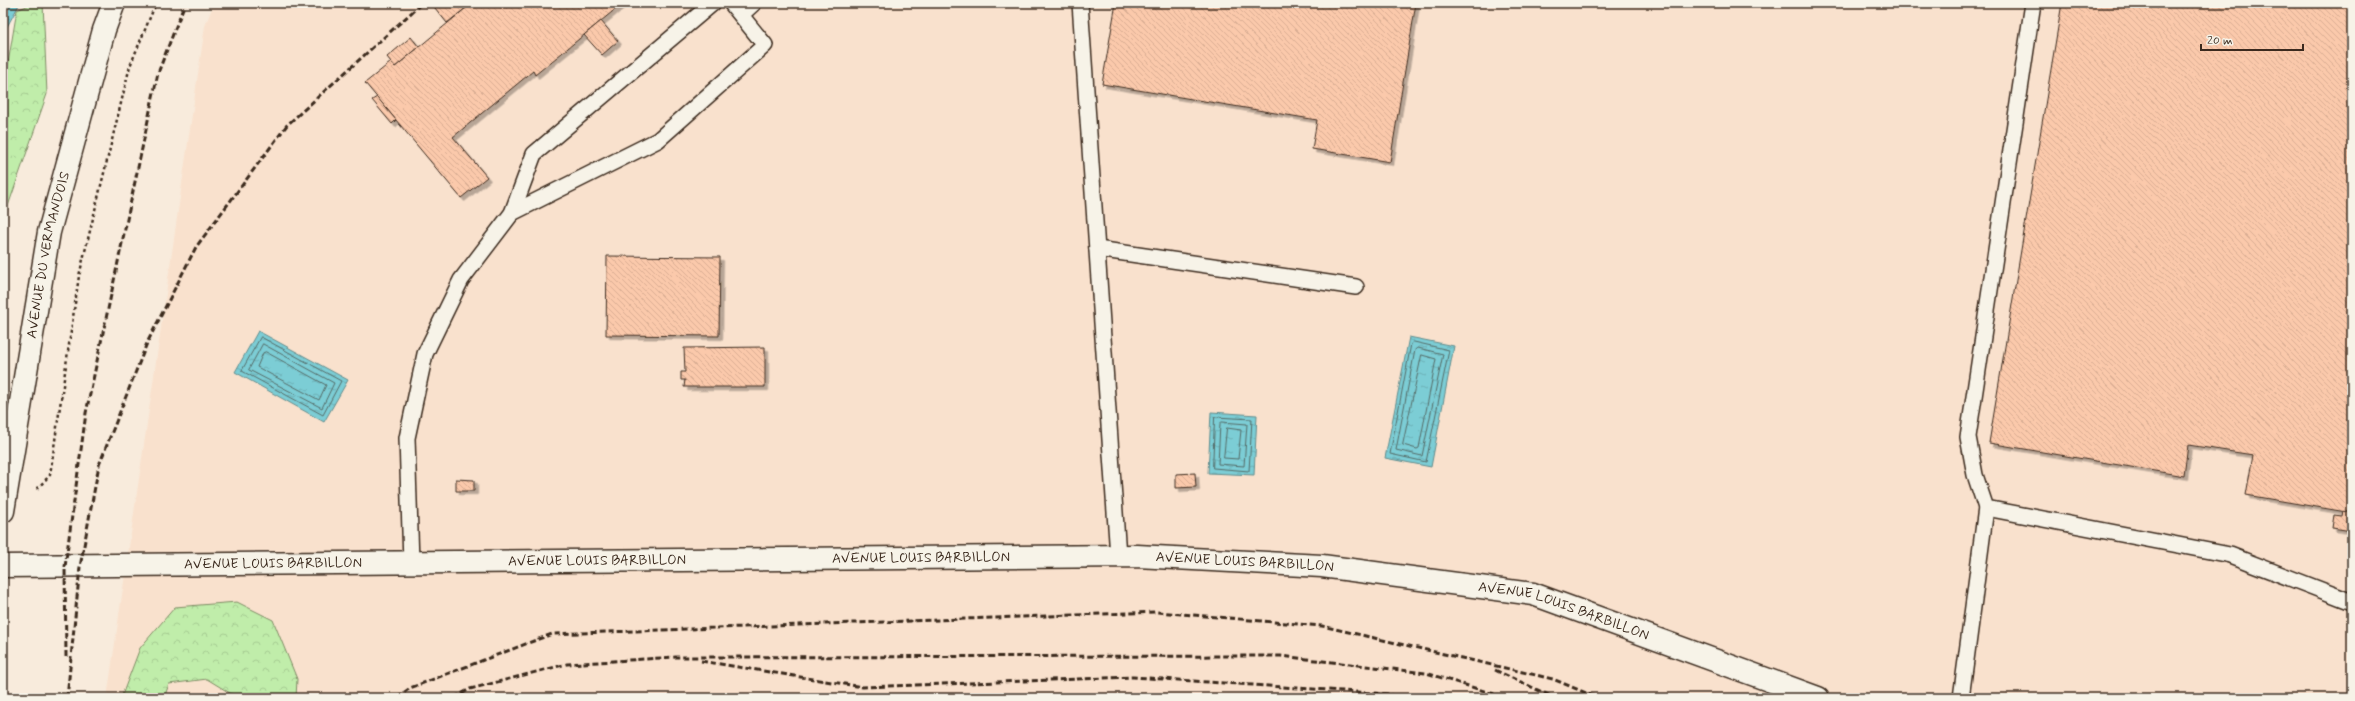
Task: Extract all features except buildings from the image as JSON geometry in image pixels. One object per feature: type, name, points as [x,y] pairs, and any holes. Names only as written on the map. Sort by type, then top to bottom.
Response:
[{"type":"street","name":"AVENUE DU VERMANDOIS","points":[[3,511],[49,232],[104,30],[114,3]]},
{"type":"street","name":"AVENUE LOUIS BARBILLON","points":[[3,566],[1118,556],[1322,566],[1533,594],[1818,698]]},
{"type":"lane","points":[[411,562],[407,438],[425,354],[461,280],[512,213],[534,154],[713,3]]},
{"type":"lane","points":[[512,213],[658,140],[766,46],[731,3]]},
{"type":"lane","points":[[741,15],[754,3]]},
{"type":"lane","points":[[1080,3],[1118,556]]},
{"type":"lane","points":[[1961,698],[1986,508],[1975,475],[1968,437],[2033,3]]},
{"type":"lane","points":[[1097,249],[1356,287]]},
{"type":"lane","points":[[1986,508],[2230,555],[2352,602]]},
{"type":"path","points":[[34,491],[50,475],[79,276],[130,66],[156,3]]},
{"type":"shaded area","points":[[214,3],[2352,3],[2352,698],[107,698],[205,26]]},
{"type":"green space","points":[[34,3],[43,3],[47,94],[7,209],[3,239],[3,93],[17,10]]},
{"type":"green space","points":[[237,602],[273,620],[297,679],[296,698],[238,698],[207,679],[169,684],[164,698],[121,698],[140,648],[175,607]]},
{"type":"water","points":[[3,3],[20,3],[3,34]]},
{"type":"water","points":[[258,331],[348,380],[324,422],[235,372]]},
{"type":"water","points":[[1409,337],[1454,346],[1431,467],[1385,458]]},
{"type":"water","points":[[1211,412],[1257,415],[1254,475],[1208,473]]},
{"type":"railway","points":[[66,657],[65,567],[86,413],[158,73],[185,3]]},
{"type":"railway","points":[[67,698],[80,567],[99,465],[147,343],[196,247],[287,125],[422,3]]},
{"type":"railway","points":[[397,698],[410,688],[552,634],[1157,612],[1322,626],[1553,679],[1598,698]]},
{"type":"railway","points":[[454,698],[470,689],[567,664],[676,657],[1281,656],[1426,673],[1507,698]]},
{"type":"railway","points":[[701,661],[863,687],[1133,677],[1387,694],[1405,698]]},
{"type":"railway","points":[[1495,670],[1555,698]]}]
